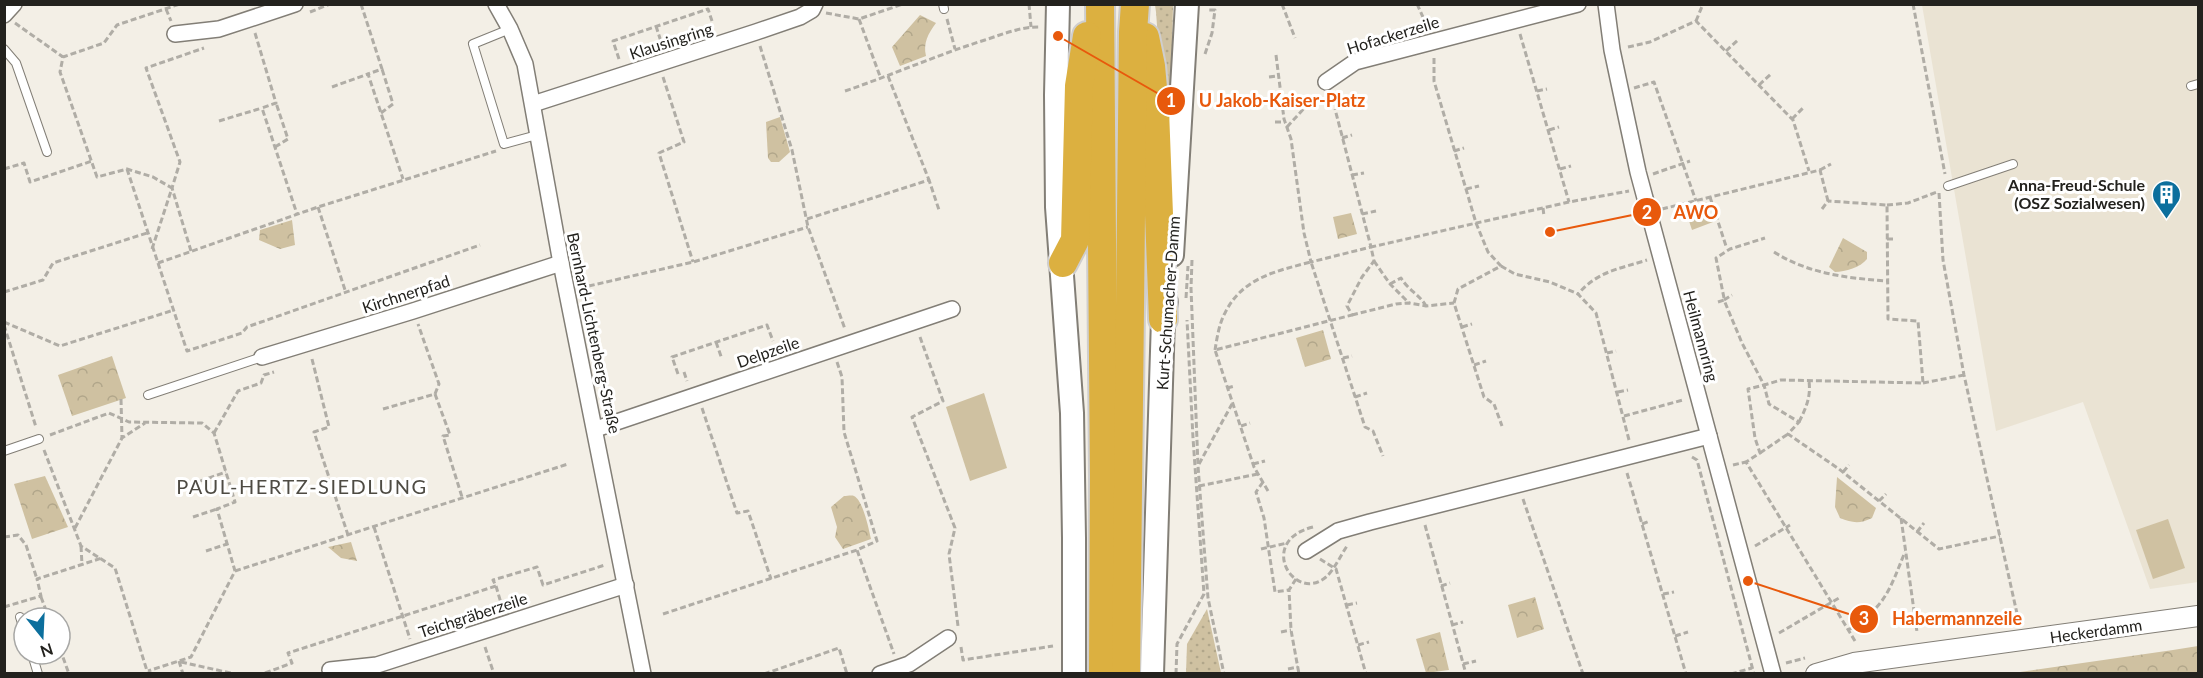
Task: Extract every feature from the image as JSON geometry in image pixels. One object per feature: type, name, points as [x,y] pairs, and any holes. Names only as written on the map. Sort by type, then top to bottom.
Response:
[{"type":"highway","points":[[1137,4],[1151,66],[1155,110],[1163,319]]},
{"type":"highway","points":[[1126,674],[1130,210],[1133,32],[1137,4]]},
{"type":"highway","points":[[1063,263],[1075,240],[1079,86],[1085,38],[1100,11]]},
{"type":"highway","points":[[1100,11],[1104,476],[1103,674]]},
{"type":"main road","points":[[1058,4],[1057,207],[1063,263],[1072,413],[1074,674]]},
{"type":"main road","name":"Kurt-Schumacher-Damm","points":[[1152,674],[1163,319],[1170,283],[1187,4]]},
{"type":"street","points":[[8,18],[14,4]]},
{"type":"street","name":"Bernhard-Lichtenberg-Straße","points":[[496,4],[525,64],[561,263],[596,429],[643,674]]},
{"type":"street","name":"Hofackerzeile","points":[[1326,82],[1355,62],[1578,4]]},
{"type":"street","name":"Heilmannring","points":[[1606,4],[1612,50],[1641,183],[1773,674]]},
{"type":"street","name":"Klausingring","points":[[533,104],[756,32],[813,7]]},
{"type":"street","points":[[175,34],[219,29],[251,19],[301,9]]},
{"type":"street","name":"Kirchnerpfad","points":[[262,357],[561,263]]},
{"type":"street","name":"Delpzeile","points":[[596,429],[952,309]]},
{"type":"street","points":[[1306,551],[1338,531],[1709,436]]},
{"type":"street","name":"Teichgräberzeile","points":[[330,670],[377,665],[626,585]]},
{"type":"street","name":"Heckerdamm","points":[[1816,674],[1854,663],[2199,616]]},
{"type":"street","points":[[880,674],[909,664],[956,635]]},
{"type":"lane","points":[[510,30],[473,44],[504,144],[537,135]]},
{"type":"lane","points":[[4,49],[16,63],[47,152]]},
{"type":"lane","points":[[1948,186],[2013,164]]},
{"type":"lane","points":[[148,395],[262,357]]},
{"type":"lane","points":[[4,450],[39,439]]},
{"type":"path","points":[[63,57],[104,43],[117,25],[180,4]]},
{"type":"path","points":[[301,9],[330,4]]},
{"type":"path","points":[[362,4],[393,104],[381,113]]},
{"type":"path","points":[[813,7],[859,19],[903,4]]},
{"type":"path","points":[[1029,4],[1031,27]]},
{"type":"path","points":[[1206,4],[1207,15]]},
{"type":"path","points":[[1282,4],[1295,38]]},
{"type":"path","points":[[1416,4],[1429,30]]},
{"type":"path","points":[[1612,50],[1650,42],[1696,21],[1703,4]]},
{"type":"path","points":[[1913,4],[1948,186]]},
{"type":"path","points":[[944,7],[955,49]]},
{"type":"path","points":[[624,75],[613,41],[708,9],[712,21]]},
{"type":"path","points":[[1203,62],[1212,33],[1215,10]]},
{"type":"path","points":[[8,18],[63,57]]},
{"type":"path","points":[[251,19],[288,140],[275,147]]},
{"type":"path","points":[[859,19],[880,79]]},
{"type":"path","points":[[1696,21],[1792,119],[1809,171]]},
{"type":"path","points":[[845,91],[955,49],[1023,27]]},
{"type":"path","points":[[1519,31],[1569,202]]},
{"type":"path","points":[[756,32],[792,150],[808,227],[850,344]]},
{"type":"path","points":[[1726,51],[1738,39]]},
{"type":"path","points":[[152,249],[180,162],[146,68],[213,45]]},
{"type":"path","points":[[1434,52],[1434,81],[1476,223],[1488,252],[1501,266],[1515,273],[1550,282],[1578,294],[1597,315],[1624,416],[1628,458],[1642,524],[1686,674]]},
{"type":"path","points":[[1276,55],[1277,76],[1285,122],[1291,140],[1304,233],[1311,262],[1365,427],[1373,431],[1383,456]]},
{"type":"path","points":[[63,57],[60,72],[97,177],[127,169],[153,177],[172,188],[191,252]]},
{"type":"path","points":[[659,64],[684,141],[659,153],[693,262]]},
{"type":"path","points":[[332,87],[382,69]]},
{"type":"path","points":[[1759,85],[1772,73]]},
{"type":"path","points":[[368,74],[402,179]]},
{"type":"path","points":[[888,76],[939,210]]},
{"type":"path","points":[[1269,77],[1277,76]]},
{"type":"path","points":[[1621,93],[1660,80]]},
{"type":"path","points":[[1654,82],[1696,201]]},
{"type":"path","points":[[1537,91],[1547,89]]},
{"type":"path","points":[[219,121],[276,103]]},
{"type":"path","points":[[1287,127],[1308,104]]},
{"type":"path","points":[[1792,119],[1804,107]]},
{"type":"path","points":[[262,108],[297,214]]},
{"type":"path","points":[[1335,109],[1374,261],[1390,284],[1409,303]]},
{"type":"path","points":[[1443,112],[1451,110]]},
{"type":"path","points":[[1668,123],[1674,121]]},
{"type":"path","points":[[1275,122],[1285,122]]},
{"type":"path","points":[[1548,130],[1559,127]]},
{"type":"path","points":[[1342,138],[1352,135]]},
{"type":"path","points":[[1454,151],[1464,148]]},
{"type":"path","points":[[158,263],[402,179],[497,150]]},
{"type":"path","points":[[1286,161],[1294,160]]},
{"type":"path","points":[[4,169],[24,163],[30,182],[92,161]]},
{"type":"path","points":[[1268,491],[1253,464],[1215,350],[1225,314],[1234,299],[1251,283],[1264,274],[1641,183],[1690,161]]},
{"type":"path","points":[[1649,212],[1820,170],[1831,164]]},
{"type":"path","points":[[1560,169],[1571,166]]},
{"type":"path","points":[[127,169],[187,351],[242,333],[247,327],[480,245]]},
{"type":"path","points":[[1820,170],[1828,201]]},
{"type":"path","points":[[1352,175],[1364,173]]},
{"type":"path","points":[[807,219],[929,180]]},
{"type":"path","points":[[1466,189],[1479,186]]},
{"type":"path","points":[[1828,201],[1887,205],[1908,203],[1938,192],[1943,260],[1964,375],[2018,618]]},
{"type":"path","points":[[1292,198],[1299,197]]},
{"type":"path","points":[[1710,198],[1726,246]]},
{"type":"path","points":[[1822,209],[1828,201]]},
{"type":"path","points":[[1887,205],[1888,319],[1918,321],[1923,384]]},
{"type":"path","points":[[318,207],[346,294]]},
{"type":"path","points":[[1543,208],[1544,216]]},
{"type":"path","points":[[1362,214],[1376,211]]},
{"type":"path","points":[[567,291],[693,262],[808,227]]},
{"type":"path","points":[[4,292],[43,280],[53,262],[147,233]]},
{"type":"path","points":[[1297,234],[1304,233]]},
{"type":"path","points":[[1765,238],[1730,249],[1716,258],[1724,299],[1742,343],[1764,384],[1769,404],[1799,422]]},
{"type":"path","points":[[1887,239],[1896,239]]},
{"type":"path","points":[[1774,252],[1786,260],[1820,273],[1895,284]]},
{"type":"path","points":[[1192,254],[1191,288],[1199,486],[1208,598],[1224,674]]},
{"type":"path","points":[[1578,294],[1590,280],[1605,272],[1660,256]]},
{"type":"path","points":[[1176,674],[1177,644],[1204,594],[1188,354],[1186,303],[1188,258]]},
{"type":"path","points":[[1352,315],[1347,306],[1362,277],[1374,261]]},
{"type":"path","points":[[1501,266],[1458,289],[1454,303],[1484,397],[1494,404],[1502,426]]},
{"type":"path","points":[[1390,284],[1401,278],[1409,290],[1421,296],[1426,306]]},
{"type":"path","points":[[1718,302],[1732,295]]},
{"type":"path","points":[[1215,350],[1396,304],[1409,303],[1426,306],[1454,303]]},
{"type":"path","points":[[4,324],[60,346],[174,310]]},
{"type":"path","points":[[413,311],[439,384],[435,394],[450,435],[443,436],[462,497]]},
{"type":"path","points":[[1597,315],[1604,313]]},
{"type":"path","points":[[915,321],[943,401],[912,417],[955,528],[949,554],[956,635],[963,660],[1053,646]]},
{"type":"path","points":[[4,324],[39,439],[81,546],[82,565]]},
{"type":"path","points":[[1462,327],[1472,324]]},
{"type":"path","points":[[678,374],[672,357],[716,342],[767,325],[773,342]]},
{"type":"path","points":[[1742,343],[1749,340]]},
{"type":"path","points":[[716,342],[722,359]]},
{"type":"path","points":[[1607,353],[1616,351]]},
{"type":"path","points":[[1342,359],[1353,356]]},
{"type":"path","points":[[303,362],[313,359],[329,427],[314,432],[348,535]]},
{"type":"path","points":[[663,614],[857,550],[877,541],[844,432],[842,377],[837,361]]},
{"type":"path","points":[[1474,365],[1486,361]]},
{"type":"path","points":[[214,433],[238,391],[261,383],[264,375],[284,369]]},
{"type":"path","points":[[1780,373],[1781,380]]},
{"type":"path","points":[[1827,375],[1827,381]]},
{"type":"path","points":[[1855,375],[1855,382]]},
{"type":"path","points":[[1760,453],[1755,438],[1748,389],[1781,380],[1923,384],[1964,375]]},
{"type":"path","points":[[1883,376],[1883,382]]},
{"type":"path","points":[[1809,380],[1810,394],[1799,422],[1788,434],[1746,462],[1766,491],[1807,564],[1855,641]]},
{"type":"path","points":[[1227,388],[1235,386]]},
{"type":"path","points":[[1618,392],[1628,390]]},
{"type":"path","points":[[1355,397],[1367,393]]},
{"type":"path","points":[[383,409],[435,394]]},
{"type":"path","points":[[1624,416],[1698,395]]},
{"type":"path","points":[[75,529],[122,438],[121,399]]},
{"type":"path","points":[[1494,404],[1501,400]]},
{"type":"path","points":[[1198,466],[1232,403]]},
{"type":"path","points":[[702,406],[737,513],[748,512],[771,579]]},
{"type":"path","points":[[39,439],[109,413],[129,422],[202,423],[214,433],[235,502],[193,518]]},
{"type":"path","points":[[122,438],[147,422]]},
{"type":"path","points":[[1240,426],[1250,423]]},
{"type":"path","points":[[1374,435],[1382,432]]},
{"type":"path","points":[[1788,434],[1843,472],[1939,549],[2000,536]]},
{"type":"path","points":[[1697,460],[1753,671]]},
{"type":"path","points":[[1253,464],[1265,461]]},
{"type":"path","points":[[235,571],[567,464]]},
{"type":"path","points":[[1843,472],[1849,465]]},
{"type":"path","points":[[183,487],[226,472]]},
{"type":"path","points":[[1199,486],[1258,474]]},
{"type":"path","points":[[1263,482],[1256,492],[1264,518],[1275,592]]},
{"type":"path","points":[[1518,485],[1582,674]]},
{"type":"path","points":[[1880,501],[1886,494]]},
{"type":"path","points":[[81,546],[115,568],[148,672],[191,657],[235,571],[217,508]]},
{"type":"path","points":[[1420,510],[1466,674]]},
{"type":"path","points":[[1900,518],[1917,632]]},
{"type":"path","points":[[1642,524],[1650,521]]},
{"type":"path","points":[[1917,532],[1924,523]]},
{"type":"path","points":[[374,527],[414,653]]},
{"type":"path","points":[[1739,550],[1757,546],[1787,527]]},
{"type":"path","points":[[4,537],[18,535],[26,544],[45,606]]},
{"type":"path","points":[[1261,549],[1287,543]]},
{"type":"path","points":[[206,551],[227,544]]},
{"type":"path","points":[[857,550],[898,668]]},
{"type":"path","points":[[1541,552],[1548,550]]},
{"type":"path","points":[[1848,630],[1864,620],[1887,596],[1905,550]]},
{"type":"path","points":[[1306,551],[1336,569],[1366,674]]},
{"type":"path","points":[[1651,556],[1659,554]]},
{"type":"path","points":[[37,579],[102,558]]},
{"type":"path","points":[[507,623],[494,580],[537,567],[543,585],[621,559]]},
{"type":"path","points":[[1807,564],[1814,560]]},
{"type":"path","points":[[1296,579],[1288,590],[1291,630],[1299,674]]},
{"type":"path","points":[[1552,584],[1558,582]]},
{"type":"path","points":[[1441,586],[1450,584]]},
{"type":"path","points":[[265,673],[292,663],[288,653],[496,586]]},
{"type":"path","points":[[1269,593],[1288,590]]},
{"type":"path","points":[[1663,594],[1674,592]]},
{"type":"path","points":[[4,607],[41,596]]},
{"type":"path","points":[[1764,641],[1839,598]]},
{"type":"path","points":[[1347,605],[1357,603]]},
{"type":"path","points":[[1565,621],[1572,619]]},
{"type":"path","points":[[1452,625],[1463,622]]},
{"type":"path","points":[[1281,632],[1291,630]]},
{"type":"path","points":[[481,632],[494,674]]},
{"type":"path","points":[[1675,636],[1688,632]]},
{"type":"path","points":[[1358,645],[1369,642]]},
{"type":"path","points":[[764,674],[839,648],[847,674]]},
{"type":"path","points":[[1579,662],[1586,660]]},
{"type":"path","points":[[179,661],[183,674]]},
{"type":"path","points":[[179,661],[235,674]]},
{"type":"path","points":[[1463,664],[1476,661]]},
{"type":"path","points":[[1288,669],[1298,667]]},
{"type":"path","points":[[1731,674],[1753,671]]},
{"type":"path","points":[[1748,674],[1753,671]]},
{"type":"shaded area","points":[[1922,5],[2198,5],[2198,582],[2150,589],[2083,402],[1996,431]]},
{"type":"green space","points":[[1155,5],[1173,5],[1169,186],[1156,12]]},
{"type":"green space","points":[[920,15],[936,23],[927,39],[926,56],[900,66],[892,47]]},
{"type":"green space","points":[[780,117],[790,152],[779,162],[771,162],[768,158],[766,122]]},
{"type":"green space","points":[[1706,202],[1713,222],[1692,230],[1685,209]]},
{"type":"green space","points":[[1351,213],[1357,234],[1338,239],[1333,217]]},
{"type":"green space","points":[[292,220],[295,245],[280,249],[259,240],[260,230]]},
{"type":"green space","points":[[1843,238],[1867,252],[1867,259],[1853,268],[1835,272],[1829,267]]},
{"type":"green space","points":[[1323,330],[1331,359],[1305,367],[1296,338]]},
{"type":"green space","points":[[112,356],[126,398],[72,416],[58,375]]},
{"type":"green space","points":[[984,393],[1007,468],[970,481],[946,407]]},
{"type":"green space","points":[[45,476],[68,527],[32,539],[14,484]]},
{"type":"green space","points":[[1837,477],[1876,508],[1872,518],[1856,522],[1840,518],[1835,507]]},
{"type":"green space","points":[[844,496],[854,496],[860,503],[871,539],[843,549],[835,537],[837,527],[831,507]]},
{"type":"green space","points":[[2168,519],[2185,568],[2153,579],[2136,530]]},
{"type":"green space","points":[[351,542],[357,561],[341,558],[328,547]]},
{"type":"green space","points":[[1535,597],[1544,629],[1517,638],[1508,605]]},
{"type":"green space","points":[[1207,609],[1221,673],[1186,673],[1187,644]]},
{"type":"green space","points":[[1440,632],[1449,670],[1426,673],[1416,639]]},
{"type":"green space","points":[[2198,646],[2198,673],[2013,673],[2173,650]]},
{"type":"place","name":"U Jakob-Kaiser-Platz","points":[[1058,36]]},
{"type":"place","name":"Anna-Freud-Schule (OSZ Sozialwesen)","points":[[2166,220]]},
{"type":"place","name":"AWO","points":[[1550,232]]},
{"type":"place","name":"Habermannzeile","points":[[1748,581]]},
{"type":"district","name":"PAUL-HERTZ-SIEDLUNG","points":[[302,487]]}]
